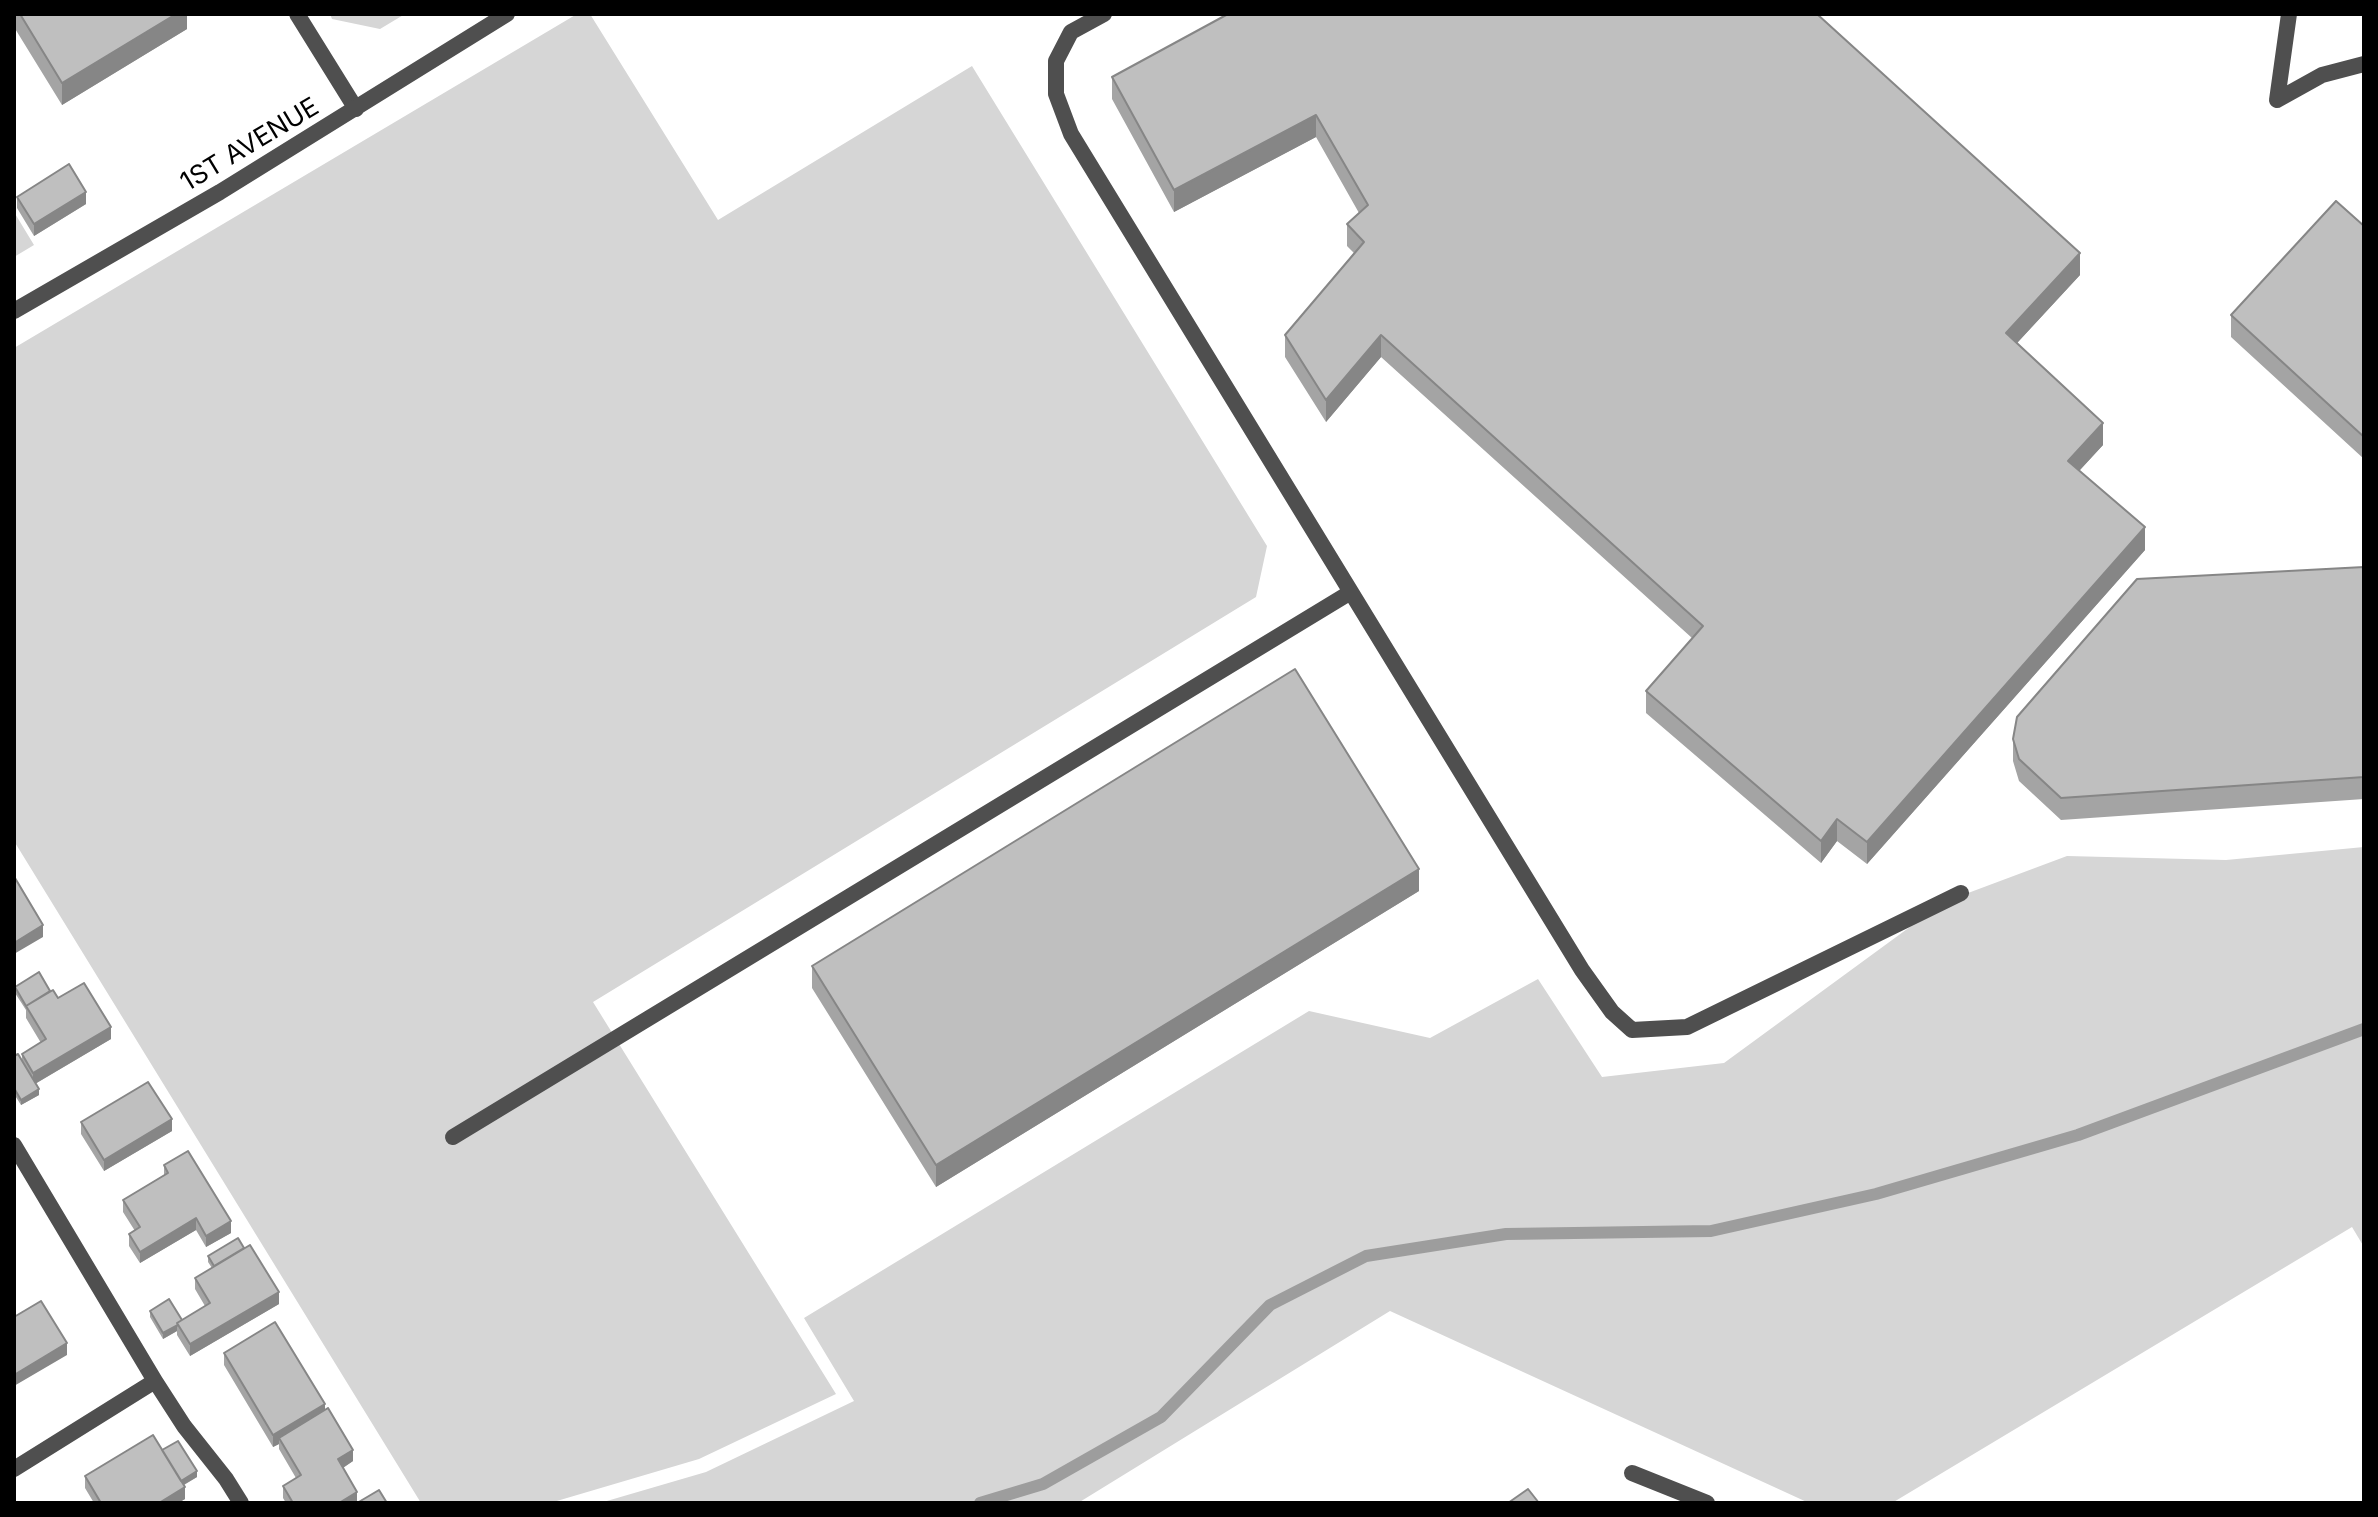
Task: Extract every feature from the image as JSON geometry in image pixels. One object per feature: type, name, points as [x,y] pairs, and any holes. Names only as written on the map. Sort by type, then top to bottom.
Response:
[{"type":"street","points":[[297,14],[356,109]]},
{"type":"street","name":"1ST AVENUE","points":[[14,311],[356,109],[507,14]]},
{"type":"street","points":[[1104,14],[1071,32],[1056,61],[1056,94],[1071,134],[1582,970],[1612,1012],[1632,1030],[1687,1027],[1961,893]]},
{"type":"street","points":[[2289,14],[2277,100],[2322,75],[2364,64]]},
{"type":"street","points":[[453,1137],[1351,592]]},
{"type":"street","points":[[14,1145],[155,1381],[241,1503]]},
{"type":"street","points":[[14,1469],[155,1381]]},
{"type":"street","points":[[1632,1473],[1707,1503]]},
{"type":"shaded area","points":[[330,14],[405,14],[380,29],[332,19]]},
{"type":"shaded area","points":[[577,14],[590,14],[718,220],[972,66],[1267,546],[1256,597],[593,1002],[836,1394],[699,1459],[550,1503],[421,1503],[14,841],[14,348]]},
{"type":"shaded area","points":[[14,212],[34,245],[14,257]]},
{"type":"shaded area","points":[[2364,847],[2364,1247],[2352,1227],[1892,1503],[1809,1503],[1390,1311],[1078,1503],[600,1503],[706,1472],[854,1401],[804,1318],[1309,1011],[1430,1038],[1538,979],[1602,1077],[1724,1063],[1944,902],[2067,856],[2226,860]]},
{"type":"building","points":[[20,14],[176,14],[62,83]]},
{"type":"building","points":[[1228,14],[1817,14],[2080,253],[2006,333],[2103,423],[2068,461],[2145,527],[1867,842],[1837,819],[1821,841],[1646,691],[1703,626],[1381,335],[1326,400],[1285,335],[1364,242],[1347,224],[1368,205],[1316,115],[1174,190],[1112,77]]},
{"type":"building","points":[[69,164],[86,192],[34,224],[17,197]]},
{"type":"building","points":[[2336,201],[2364,226],[2364,437],[2231,315]]},
{"type":"building","points":[[2364,567],[2364,777],[2061,798],[2019,759],[2013,739],[2017,717],[2137,579]]},
{"type":"building","points":[[1295,669],[1419,869],[936,1165],[812,966]]},
{"type":"building","points":[[14,879],[43,925],[14,943]]},
{"type":"building","points":[[39,972],[50,991],[26,1006],[15,987]]},
{"type":"building","points":[[84,983],[111,1027],[33,1073],[22,1054],[46,1039],[26,1006],[53,990],[58,998]]},
{"type":"building","points":[[18,1054],[39,1089],[21,1100],[14,1088],[14,1056]]},
{"type":"building","points":[[148,1082],[172,1119],[104,1160],[81,1122]]},
{"type":"building","points":[[188,1151],[231,1221],[206,1236],[196,1218],[140,1252],[129,1234],[140,1227],[123,1200],[168,1173],[164,1165]]},
{"type":"building","points":[[238,1238],[244,1248],[214,1266],[208,1256]]},
{"type":"building","points":[[250,1245],[279,1292],[190,1344],[177,1323],[210,1303],[195,1278]]},
{"type":"building","points":[[169,1299],[182,1320],[163,1333],[150,1311]]},
{"type":"building","points":[[41,1301],[67,1343],[14,1375],[14,1317]]},
{"type":"building","points":[[275,1322],[325,1404],[273,1435],[224,1353]]},
{"type":"building","points":[[328,1408],[353,1450],[338,1459],[357,1492],[339,1503],[293,1503],[283,1486],[301,1475],[279,1438]]},
{"type":"building","points":[[153,1435],[185,1487],[159,1503],[101,1503],[85,1476]]},
{"type":"building","points":[[178,1441],[197,1471],[181,1481],[162,1450]]},
{"type":"building","points":[[1528,1489],[1539,1503],[1508,1503]]},
{"type":"building","points":[[379,1490],[387,1503],[357,1503]]},
{"type":"waterway","points":[[980,1503],[1043,1484],[1161,1417],[1270,1305],[1366,1256],[1506,1234],[1711,1231],[1876,1194],[2078,1135],[2364,1029]]}]
